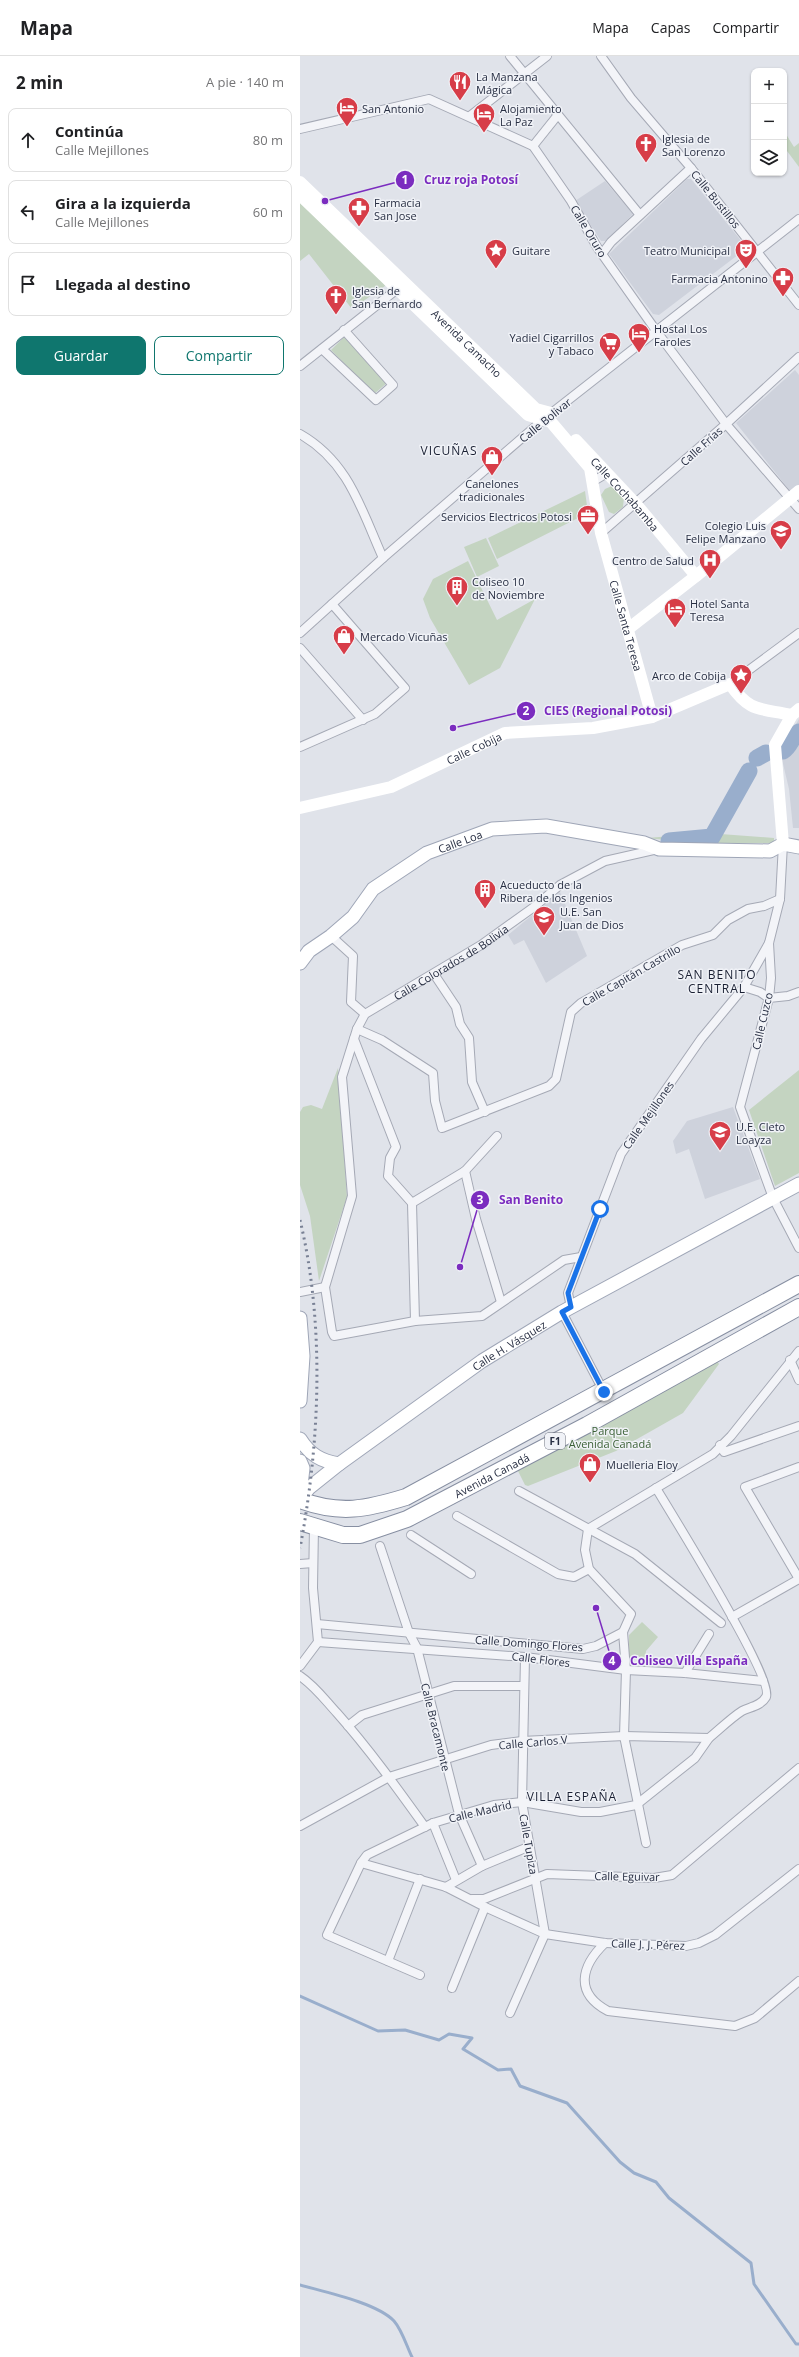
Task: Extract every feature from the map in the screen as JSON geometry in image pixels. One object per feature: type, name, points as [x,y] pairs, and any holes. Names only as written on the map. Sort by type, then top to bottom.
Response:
[{"type":"highway","name":"Avenida Canadá","points":[[300,1499],[339,1510],[374,1507],[406,1497],[604,1392],[799,1284]]},
{"type":"highway","name":"Avenida Canadá","points":[[307,1524],[336,1533],[360,1535],[407,1519],[587,1425],[799,1307]]},
{"type":"highway","points":[[336,1533],[339,1510]]},
{"type":"main road","name":"Avenida Camacho","points":[[300,182],[402,286]]},
{"type":"main road","name":"Avenida Camacho","points":[[300,195],[536,409],[548,416]]},
{"type":"main road","name":"Calle Cochabamba","points":[[548,416],[607,473],[636,504],[696,576]]},
{"type":"main road","name":"Calle Cochabamba","points":[[548,416],[551,422],[590,468],[601,533]]},
{"type":"main road","points":[[628,629],[696,576],[795,495]]},
{"type":"main road","name":"Calle Santa Teresa","points":[[601,533],[652,717]]},
{"type":"main road","points":[[730,684],[740,698],[750,706],[796,712]]},
{"type":"main road","name":"Calle Cobija","points":[[300,808],[391,787],[505,733],[593,728],[652,717],[730,684]]},
{"type":"main road","name":"Calle Cuzco","points":[[783,844],[775,746],[796,712]]},
{"type":"main road","name":"Calle Loa","points":[[300,961],[310,951],[331,936],[353,917],[373,889],[427,853],[492,829],[546,826],[644,843],[659,849]]},
{"type":"main road","name":"Calle Colorados de Bolivia","points":[[659,849],[770,850],[783,844],[799,847]]},
{"type":"main road","name":"Calle H. Vásquez","points":[[300,1499],[309,1488],[339,1464],[482,1362],[567,1310],[799,1184]]},
{"type":"main road","points":[[300,1318],[302,1356],[300,1401]]},
{"type":"main road","points":[[300,1440],[312,1454],[328,1462],[339,1464]]},
{"type":"main road","points":[[300,1461],[303,1468],[300,1494]]},
{"type":"street","points":[[510,56],[557,116],[640,215]]},
{"type":"street","points":[[470,116],[548,56]]},
{"type":"street","name":"Calle Bustillos","points":[[601,56],[631,98],[691,168],[799,305]]},
{"type":"street","name":"Calle Oruro","points":[[300,129],[429,99],[470,116],[533,146],[571,201],[602,254],[657,332],[726,424],[795,495],[799,509]]},
{"type":"street","points":[[533,146],[557,116]]},
{"type":"street","points":[[602,254],[611,242],[691,168]]},
{"type":"street","name":"Calle Bolivar","points":[[300,633],[383,558],[548,416],[657,332],[799,219]]},
{"type":"street","points":[[300,366],[402,286]]},
{"type":"street","points":[[322,349],[376,400],[393,385],[344,330]]},
{"type":"street","name":"Calle Frías","points":[[601,533],[726,424],[799,357]]},
{"type":"street","points":[[300,434],[331,457],[338,465],[348,480],[383,558]]},
{"type":"street","points":[[592,482],[607,473]]},
{"type":"street","points":[[300,747],[375,714],[405,688],[332,604]]},
{"type":"street","name":"Calle Cobija","points":[[730,684],[799,633]]},
{"type":"street","points":[[300,648],[363,720]]},
{"type":"street","name":"Calle Cuzco","points":[[783,844],[780,899],[769,943],[771,978],[769,998],[740,1106],[773,1198],[799,1248]]},
{"type":"street","name":"Calle Colorados de Bolivia","points":[[365,1014],[434,974],[502,931],[560,885],[605,861],[659,849]]},
{"type":"street","name":"Calle Capitán Castrillo","points":[[357,1029],[382,1040],[433,1073],[435,1101],[442,1128],[549,1086],[556,1079],[571,1012],[581,1003],[682,945],[713,935],[728,920],[748,909],[764,906],[780,899]]},
{"type":"street","points":[[331,936],[353,956],[351,1002],[365,1014],[357,1029],[342,1077],[352,1196],[325,1287],[332,1332],[334,1336],[415,1321],[482,1316],[564,1260],[581,1257]]},
{"type":"street","name":"Calle Mejillones","points":[[604,1392],[567,1310],[568,1293],[581,1257],[621,1154],[701,1038],[744,987],[769,943]]},
{"type":"street","points":[[434,974],[456,1007],[460,1024],[468,1038],[472,1082],[485,1112]]},
{"type":"street","points":[[744,987],[760,992],[769,998],[788,996],[799,992]]},
{"type":"street","points":[[354,1039],[396,1147],[390,1158],[388,1176],[412,1203],[415,1321]]},
{"type":"street","points":[[412,1203],[465,1171],[497,1136]]},
{"type":"street","points":[[465,1171],[476,1219],[501,1302]]},
{"type":"street","points":[[300,1292],[325,1287]]},
{"type":"street","points":[[722,1449],[730,1436],[790,1360],[799,1351]]},
{"type":"street","points":[[790,1360],[799,1380]]},
{"type":"street","points":[[588,1529],[722,1449],[799,1426]]},
{"type":"street","points":[[732,1617],[799,1579],[744,1487],[799,1467]]},
{"type":"street","points":[[656,1488],[732,1617],[763,1681],[767,1693],[766,1698],[759,1704],[742,1711],[709,1738]]},
{"type":"street","points":[[519,1491],[635,1554],[721,1623]]},
{"type":"street","points":[[457,1516],[558,1574],[574,1577],[589,1569]]},
{"type":"street","points":[[300,1666],[318,1642],[313,1563],[307,1524]]},
{"type":"street","points":[[588,1529],[585,1550],[589,1569],[631,1614],[623,1632],[626,1670],[624,1736],[636,1805],[646,1843]]},
{"type":"street","points":[[411,1535],[471,1574]]},
{"type":"street","name":"Calle Bracamonte","points":[[380,1546],[409,1633],[417,1648],[459,1814],[482,1866]]},
{"type":"street","points":[[300,1564],[313,1563]]},
{"type":"street","name":"Calle Domingo Flores","points":[[317,1624],[582,1649],[596,1646],[623,1632]]},
{"type":"street","points":[[685,1673],[709,1634]]},
{"type":"street","name":"Calle Flores","points":[[318,1642],[525,1657],[626,1670],[685,1673],[763,1681]]},
{"type":"street","name":"Calle Tupiza","points":[[525,1657],[523,1686],[522,1802],[528,1847],[545,1934]]},
{"type":"street","points":[[300,1676],[310,1683],[348,1726],[389,1777],[425,1827]]},
{"type":"street","points":[[348,1726],[362,1715],[454,1686],[523,1686]]},
{"type":"street","name":"Calle Carlos V","points":[[300,1826],[389,1777],[491,1745],[522,1741],[624,1736],[709,1738]]},
{"type":"street","name":"Calle Madrid","points":[[388,1961],[327,1935],[361,1863],[367,1855],[433,1823],[459,1814],[494,1805],[522,1802],[581,1812],[600,1812],[636,1805],[695,1758],[709,1738]]},
{"type":"street","name":"Calle Eguivar","points":[[469,1898],[484,1899],[547,1874],[654,1878],[672,1875],[799,1768]]},
{"type":"street","points":[[433,1823],[456,1880]]},
{"type":"street","points":[[446,1887],[482,1866],[528,1847]]},
{"type":"street","name":"Calle J. J. Pérez","points":[[361,1863],[446,1887],[484,1907],[545,1934],[605,1943],[686,1946],[699,1943],[715,1935],[799,1870]]},
{"type":"street","points":[[420,1879],[388,1961],[420,1975]]},
{"type":"street","points":[[452,1988],[484,1907]]},
{"type":"street","points":[[510,2013],[545,1934]]},
{"type":"street","points":[[605,1943],[591,1957],[585,1969],[584,1982],[595,2004],[608,2011],[735,2026],[755,2018],[799,1981]]},
{"type":"shaded area","points":[[687,179],[691,179],[747,248],[659,315],[653,314],[609,254]]},
{"type":"shaded area","points":[[605,181],[633,214],[606,241],[601,241],[575,201]]},
{"type":"shaded area","points":[[795,370],[799,375],[799,487],[790,491],[736,423]]},
{"type":"shaded area","points":[[799,719],[799,828],[793,828],[789,789],[780,751]]},
{"type":"shaded area","name":"U.E. San Juan de Dios","points":[[560,892],[587,956],[546,983],[524,940],[514,945],[508,935]]},
{"type":"shaded area","name":"U.E. Cleto Loayza","points":[[733,1107],[760,1179],[705,1199],[689,1149],[676,1154],[673,1141],[687,1121]]},
{"type":"green space","points":[[787,136],[794,147],[799,143],[799,167],[787,151]]},
{"type":"green space","points":[[300,203],[384,281],[385,286],[352,309],[309,254],[300,261]]},
{"type":"green space","points":[[344,337],[387,383],[374,394],[331,350]]},
{"type":"green space","points":[[612,486],[624,497],[623,507],[614,514],[609,512],[601,495],[605,489]]},
{"type":"green space","points":[[585,491],[588,513],[497,559],[488,538]]},
{"type":"green space","points":[[486,538],[499,566],[477,577],[464,547]]},
{"type":"green space","points":[[468,561],[497,620],[535,599],[500,668],[469,685],[430,618],[423,599],[433,579]]},
{"type":"green space","points":[[707,833],[774,838],[774,843],[694,843],[647,838]]},
{"type":"green space","points":[[338,1068],[347,1197],[319,1281],[310,1216],[300,1185],[300,1112],[303,1107],[311,1105],[322,1109]]},
{"type":"green space","points":[[799,1070],[799,1173],[775,1186],[749,1110]]},
{"type":"green space","name":"Parque Avenida Canadá","points":[[717,1361],[719,1364],[683,1413],[616,1451],[528,1486],[525,1485],[517,1469]]},
{"type":"green space","points":[[642,1622],[658,1637],[646,1651],[645,1660],[629,1659],[629,1635]]},
{"type":"waterway","points":[[783,751],[788,747],[794,736],[799,732]]},
{"type":"waterway","points":[[757,758],[766,753]]},
{"type":"waterway","points":[[669,841],[712,837],[749,771]]},
{"type":"waterway","points":[[300,1996],[378,2031],[405,2030],[439,2040],[449,2034],[472,2038],[463,2049],[498,2070],[511,2069],[520,2086],[567,2103],[620,2162],[634,2173],[656,2182],[669,2198],[751,2263],[754,2284],[796,2344],[799,2344]]},
{"type":"waterway","points":[[300,2285],[350,2299],[376,2309],[386,2315],[397,2325],[412,2357]]},
{"type":"railway","points":[[300,1220],[308,1260],[313,1300],[317,1384],[312,1467],[300,1548]]},
{"type":"place","name":"La Manzana Mágica","points":[[460,102]]},
{"type":"place","name":"San Antonio","points":[[347,128]]},
{"type":"place","name":"Alojamiento La Paz","points":[[484,134]]},
{"type":"place","name":"Iglesia de San Lorenzo","points":[[646,164]]},
{"type":"place","name":"Cruz roja Potosí","points":[[325,201]]},
{"type":"place","name":"Farmacia San Jose","points":[[359,228]]},
{"type":"place","name":"Guitare","points":[[496,270]]},
{"type":"place","name":"Teatro Municipal","points":[[746,270]]},
{"type":"place","name":"Farmacia Antonino","points":[[783,298]]},
{"type":"place","name":"Iglesia de San Bernardo","points":[[336,316]]},
{"type":"place","name":"Hostal Los Faroles","points":[[639,354]]},
{"type":"place","name":"Yadiel Cigarrillos y Tabaco","points":[[610,362]]},
{"type":"place","name":"Canelones tradicionales","points":[[492,476]]},
{"type":"place","name":"Servicios Electricos Potosi","points":[[588,536]]},
{"type":"place","name":"Colegio Luis Felipe Manzano","points":[[781,550]]},
{"type":"place","name":"Centro de Salud","points":[[710,580]]},
{"type":"place","name":"Coliseo 10 de Noviembre","points":[[457,606]]},
{"type":"place","name":"Hotel Santa Teresa","points":[[675,628]]},
{"type":"place","name":"Mercado Vicuñas","points":[[344,656]]},
{"type":"place","name":"Arco de Cobija","points":[[741,694]]},
{"type":"place","name":"CIES (Regional Potosi)","points":[[453,728]]},
{"type":"place","name":"Acueducto de la Ribera de los Ingenios","points":[[485,910]]},
{"type":"place","name":"U.E. San Juan de Dios","points":[[544,936]]},
{"type":"place","name":"U.E. Cleto Loayza","points":[[720,1152]]},
{"type":"place","name":"San Benito","points":[[460,1267]]},
{"type":"place","name":"Muelleria Eloy","points":[[590,1484]]},
{"type":"place","name":"Coliseo Villa España","points":[[596,1608]]},
{"type":"district","name":"VICUÑAS","points":[[449,450]]},
{"type":"district","name":"SAN BENITO CENTRAL","points":[[717,981]]},
{"type":"district","name":"VILLA ESPAÑA","points":[[572,1796]]},
{"type":"route","points":[[600,1209],[568,1293],[568,1300],[571,1307],[562,1312],[604,1392]]}]
